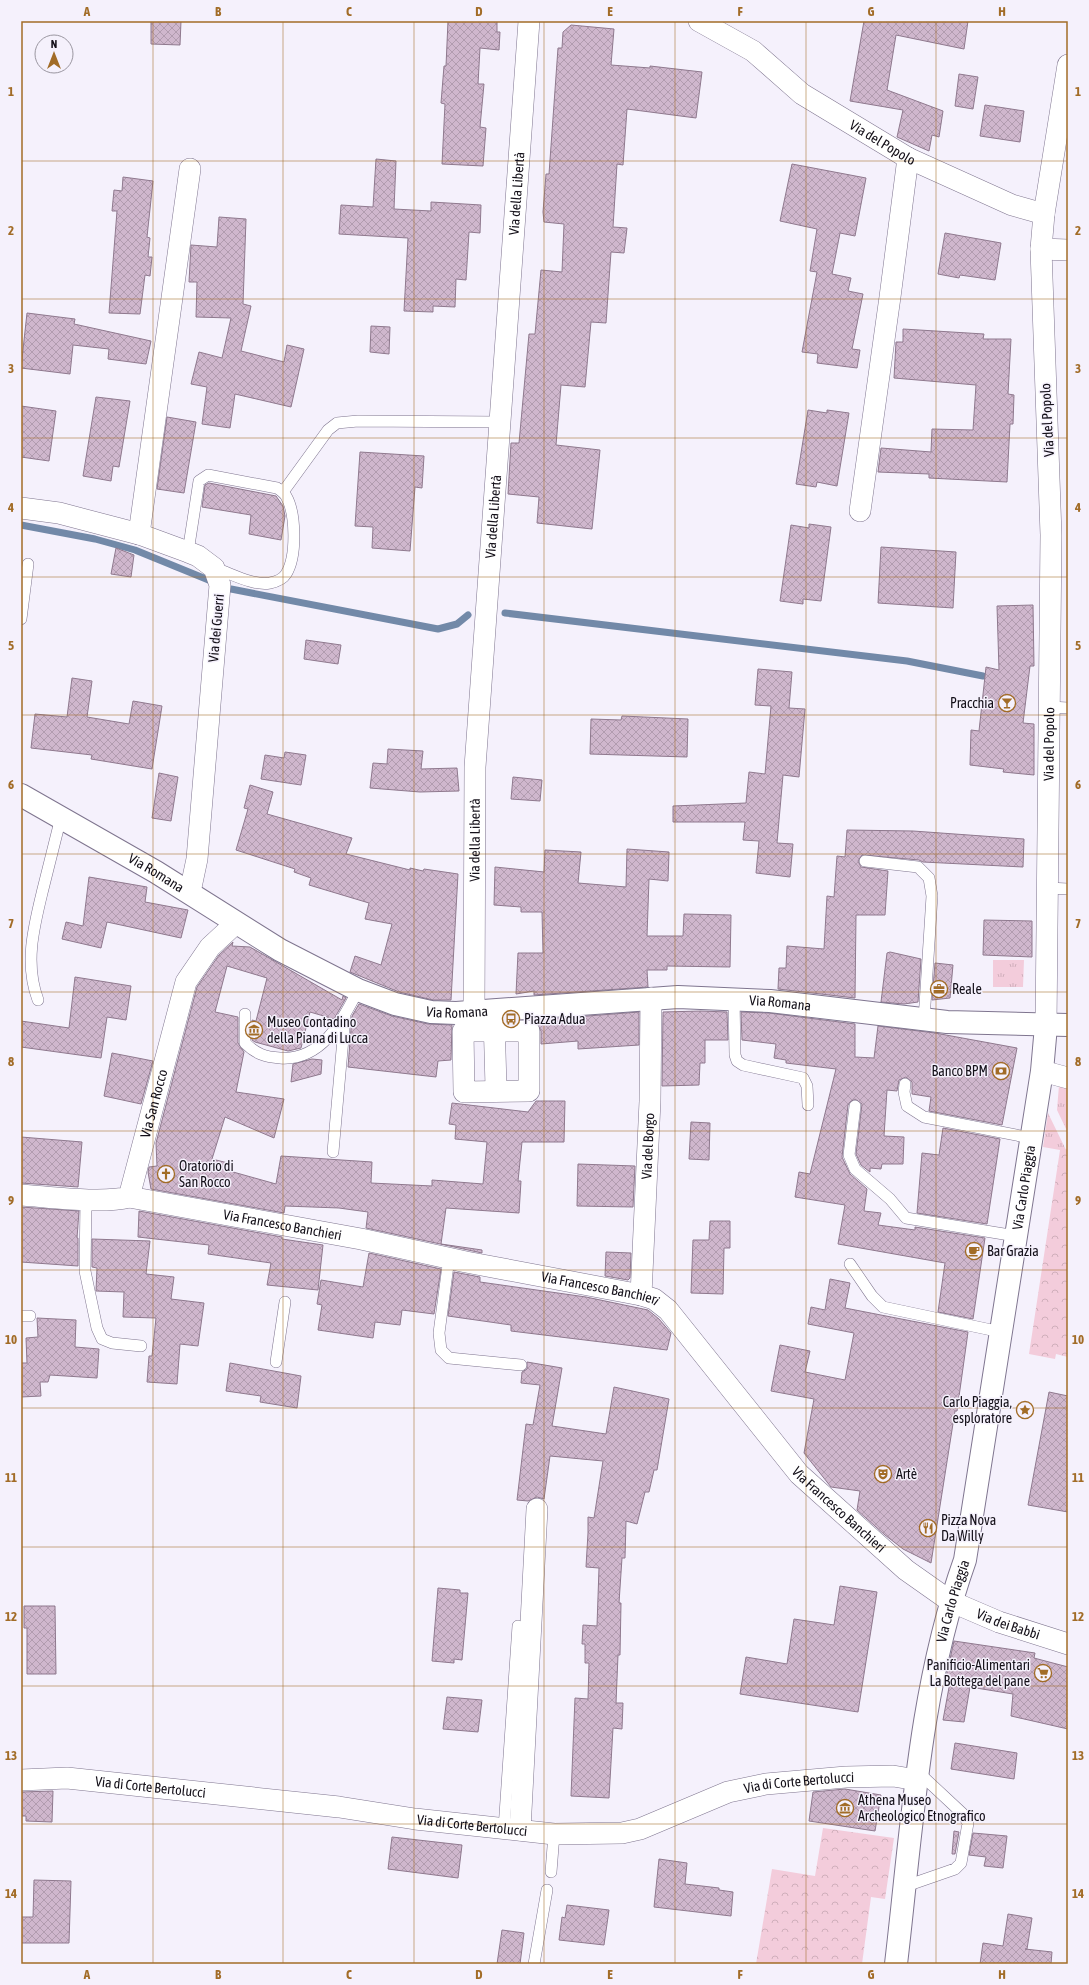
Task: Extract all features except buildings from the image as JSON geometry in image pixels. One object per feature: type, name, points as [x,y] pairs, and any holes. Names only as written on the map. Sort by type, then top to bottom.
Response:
[{"type":"street","name":"Via della Libertà","points":[[488,1018],[475,767],[529,21]]},
{"type":"street","name":"Via del Popolo","points":[[698,21],[753,52],[802,94],[908,158],[1012,205],[1044,214],[1041,249],[1059,708],[1058,888],[1046,1026]]},
{"type":"street","points":[[1044,214],[1068,65]]},
{"type":"street","points":[[860,511],[908,158]]},
{"type":"street","points":[[139,534],[190,169]]},
{"type":"street","points":[[1041,249],[1068,250]]},
{"type":"street","points":[[21,508],[60,513],[139,534],[198,556],[214,568]]},
{"type":"street","name":"Via dei Guerri","points":[[190,892],[197,859],[220,585],[214,568]]},
{"type":"street","name":"Via Romana","points":[[21,795],[190,892],[280,950],[358,990],[395,1004],[424,1010],[488,1018],[650,998],[734,998],[924,1020],[1068,1026]]},
{"type":"street","name":"Via San Rocco","points":[[129,1197],[186,982],[210,947],[236,923]]},
{"type":"street","name":"Via del Borgo","points":[[641,1294],[650,1101],[650,998]]},
{"type":"street","points":[[488,1018],[496,1087]]},
{"type":"street","name":"Via Carlo Piaggia","points":[[896,1964],[918,1776],[934,1671],[950,1601],[965,1560],[1042,1071],[1046,1026]]},
{"type":"street","points":[[1042,1071],[1068,1078]]},
{"type":"street","points":[[22,1195],[118,1200],[129,1197]]},
{"type":"street","name":"Via Francesco Banchieri","points":[[129,1197],[361,1239],[449,1258],[641,1294],[654,1299],[668,1310],[799,1474],[906,1570],[950,1601]]},
{"type":"street","points":[[512,1830],[537,1509]]},
{"type":"street","name":"Via dei Babbi","points":[[950,1601],[999,1622],[1068,1644]]},
{"type":"street","name":"Via di Corte Bertolucci","points":[[21,1780],[68,1778],[339,1807],[415,1819],[554,1834],[622,1833],[640,1828],[728,1792],[766,1784],[846,1777],[918,1776]]},
{"type":"lane","points":[[282,492],[328,430],[338,423],[358,421],[499,422]]},
{"type":"lane","points":[[188,552],[199,481],[208,475],[277,488],[286,495],[291,508],[294,532],[290,563],[286,575],[269,583],[253,581],[214,568]]},
{"type":"lane","points":[[21,619],[28,564]]},
{"type":"lane","points":[[38,1000],[33,986],[30,969],[33,932],[61,817]]},
{"type":"lane","points":[[865,861],[918,867],[929,878],[932,896],[924,1020]]},
{"type":"lane","points":[[245,1014],[245,1043],[254,1052],[266,1057],[288,1059],[306,1055],[318,1048],[345,1016],[358,990]]},
{"type":"lane","points":[[734,998],[735,1055],[737,1062],[743,1065],[803,1078],[807,1086],[808,1105]]},
{"type":"lane","points":[[333,1152],[345,1016]]},
{"type":"lane","points":[[905,1084],[904,1092],[907,1106],[924,1117],[1031,1138]]},
{"type":"lane","points":[[855,1106],[849,1155],[855,1169],[890,1199],[906,1218],[1016,1236]]},
{"type":"lane","points":[[86,1199],[85,1271],[97,1328],[102,1339],[112,1343],[141,1346]]},
{"type":"lane","points":[[449,1258],[439,1333],[441,1350],[449,1358],[520,1365]]},
{"type":"lane","points":[[850,1264],[872,1296],[883,1307],[1001,1332]]},
{"type":"lane","points":[[276,1362],[285,1302]]},
{"type":"lane","points":[[512,1830],[518,1626]]},
{"type":"lane","points":[[906,1886],[955,1869],[961,1863],[968,1823],[962,1814],[918,1776]]},
{"type":"lane","points":[[551,1872],[554,1834]]},
{"type":"lane","points":[[534,1964],[547,1890]]},
{"type":"green space","points":[[993,960],[1024,960],[1023,987],[993,987]]},
{"type":"green space","points":[[1059,1085],[1068,1087],[1068,1133],[1057,1110]]},
{"type":"green space","points":[[1048,1113],[1066,1150],[1043,1147]]},
{"type":"green space","points":[[1068,1149],[1068,1357],[1056,1354],[1055,1359],[1029,1354],[1060,1150]]},
{"type":"green space","points":[[823,1828],[894,1838],[885,1899],[871,1897],[862,1964],[756,1964],[772,1869],[815,1876]]},
{"type":"waterway","points":[[21,525],[95,539],[135,550],[211,581]]},
{"type":"waterway","points":[[231,589],[438,629],[457,624],[468,615]]},
{"type":"waterway","points":[[505,613],[907,661],[983,676]]},
{"type":"place","name":"Pracchia","points":[[1007,703]]},
{"type":"place","name":"Reale","points":[[939,989]]},
{"type":"place","name":"Piazza Adua","points":[[511,1019]]},
{"type":"place","name":"Museo Contadino della Piana di Lucca","points":[[254,1030]]},
{"type":"place","name":"Banco BPM","points":[[1001,1071]]},
{"type":"place","name":"Oratorio di San Rocco","points":[[166,1174]]},
{"type":"place","name":"Bar Grazia","points":[[974,1251]]},
{"type":"place","name":"Carlo Piaggia, esploratore","points":[[1025,1410]]},
{"type":"place","name":"Artè","points":[[883,1474]]},
{"type":"place","name":"Pizza Nova Da Willy","points":[[928,1528]]},
{"type":"place","name":"Panificio-Alimentari La Bottega del pane","points":[[1043,1673]]},
{"type":"place","name":"Athena Museo Archeologico Etnografico","points":[[845,1808]]}]
